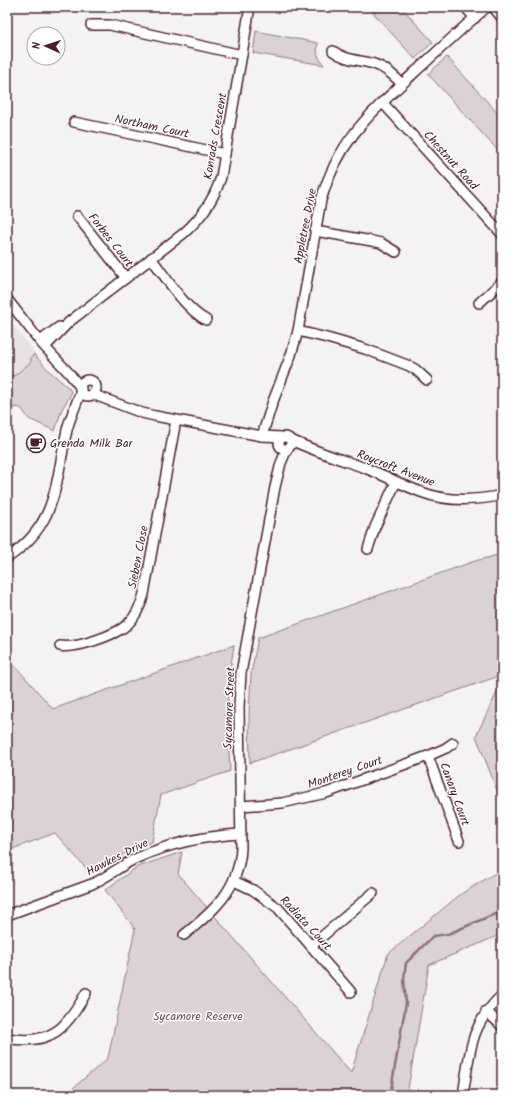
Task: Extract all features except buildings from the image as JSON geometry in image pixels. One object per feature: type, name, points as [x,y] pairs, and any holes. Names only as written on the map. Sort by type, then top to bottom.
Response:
[{"type":"street","name":"Konrads Crescent","points":[[42,344],[55,329],[69,322],[126,278],[194,224],[205,211],[217,190],[221,177],[250,7]]},
{"type":"street","points":[[465,7],[475,18]]},
{"type":"street","name":"Appletree Drive","points":[[262,436],[298,331],[321,200],[326,183],[338,156],[360,124],[382,102],[487,7]]},
{"type":"street","points":[[493,7],[502,18]]},
{"type":"street","points":[[91,25],[110,26],[242,55]]},
{"type":"street","points":[[333,51],[347,58],[382,67],[390,72],[402,84]]},
{"type":"street","name":"Chestnut Road","points":[[382,102],[502,234]]},
{"type":"street","name":"Northam Court","points":[[74,122],[225,154]]},
{"type":"street","name":"Forbes Court","points":[[77,216],[126,278]]},
{"type":"street","points":[[315,231],[372,241],[385,245],[396,252]]},
{"type":"street","points":[[151,258],[190,308],[198,316],[206,320]]},
{"type":"street","points":[[480,302],[502,282]]},
{"type":"street","name":"Roycroft Avenue","points":[[7,299],[42,344],[69,373],[87,389],[103,392],[126,407],[142,413],[262,436],[285,445],[307,448],[370,470],[422,492],[449,499],[477,499],[502,495]]},
{"type":"street","points":[[298,331],[365,349],[407,365],[415,369],[427,380]]},
{"type":"street","points":[[7,558],[15,553],[34,535],[50,507],[57,486],[68,428],[76,407],[87,389]]},
{"type":"street","name":"Sieben Close","points":[[60,646],[70,647],[79,645],[114,633],[127,624],[134,616],[140,605],[146,586],[176,420]]},
{"type":"street","name":"Sycamore Street","points":[[184,935],[226,895],[234,881],[240,862],[241,806],[239,707],[241,673],[262,556],[285,445]]},
{"type":"street","points":[[368,549],[375,527],[396,482]]},
{"type":"street","name":"Monterey Court","points":[[241,806],[282,803],[326,793],[428,756],[446,748],[453,743]]},
{"type":"street","name":"Canary Court","points":[[428,756],[459,841]]},
{"type":"street","name":"Hawkes Drive","points":[[7,915],[92,884],[136,858],[163,848],[205,837],[241,834]]},
{"type":"street","name":"Radiata Court","points":[[234,881],[253,890],[278,908],[351,992]]},
{"type":"street","points":[[312,946],[373,893]]},
{"type":"street","points":[[7,1038],[23,1040],[52,1034],[61,1028],[75,1013],[86,993]]},
{"type":"street","points":[[464,1095],[473,1039],[480,1020],[486,1011],[502,995]]},
{"type":"street","points":[[486,1011],[502,1026]]},
{"type":"shaded area","points":[[7,318],[35,353],[31,358],[31,362],[13,376],[9,375],[7,377]]},
{"type":"green space","points":[[368,7],[401,7],[433,42],[415,59]]},
{"type":"green space","points":[[256,31],[318,43],[318,55],[324,65],[253,53]]},
{"type":"green space","points":[[447,57],[502,118],[502,155],[428,74]]},
{"type":"green space","points":[[34,354],[48,370],[70,389],[71,394],[62,409],[55,431],[29,419],[21,408],[14,407],[7,446],[7,377],[9,375],[14,376],[31,362],[31,358]]},
{"type":"green space","points":[[502,554],[502,675],[250,763],[249,714],[251,674],[258,638],[475,561]]},
{"type":"green space","points":[[234,645],[229,677],[227,715],[230,771],[161,795],[152,842],[120,856],[90,873],[55,833],[7,851],[7,657],[53,709]]},
{"type":"green space","points":[[502,682],[502,803],[476,736]]},
{"type":"green space","name":"Sycamore Reserve","points":[[182,852],[178,874],[351,1073],[388,954],[461,894],[502,869],[502,934],[429,965],[407,1095],[65,1095],[108,1058],[135,929],[105,890],[137,867]]},
{"type":"waterway","points":[[390,1095],[406,1003],[404,979],[406,963],[433,936],[448,934],[502,911]]},
{"type":"place","name":"Grenda Milk Bar","points":[[36,443]]}]
